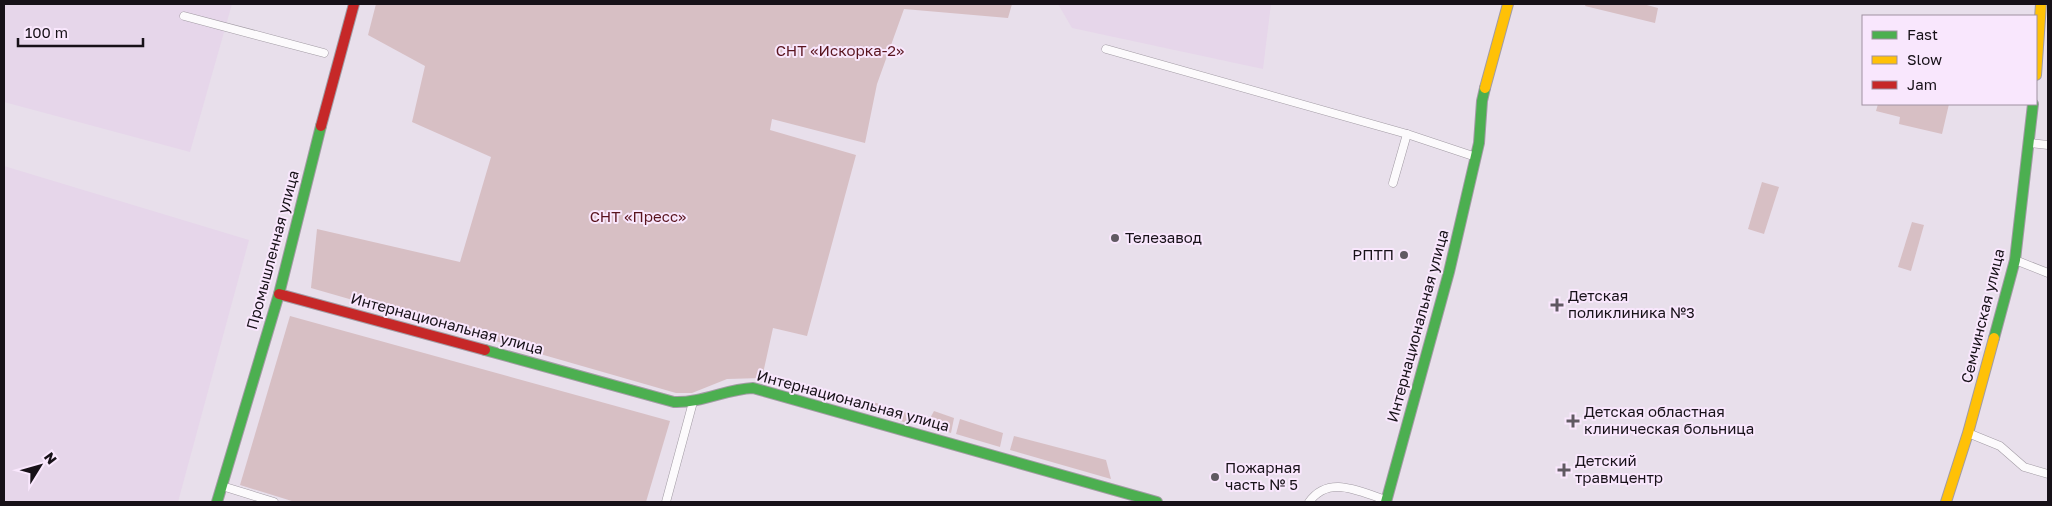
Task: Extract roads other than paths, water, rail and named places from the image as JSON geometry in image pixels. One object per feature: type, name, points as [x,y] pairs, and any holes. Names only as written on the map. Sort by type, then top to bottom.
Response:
[{"type":"street","name":"Промышленная улица","points":[[217,502],[279,294],[308,174],[354,4]]},
{"type":"street","name":"Интернациональная улица","points":[[1386,501],[1449,272],[1479,143],[1482,101],[1508,4]]},
{"type":"street","points":[[2037,67],[2044,8]]},
{"type":"street","points":[[184,16],[324,53]]},
{"type":"street","points":[[1106,49],[1407,134],[1476,157]]},
{"type":"street","name":"Семчинская улица","points":[[1946,502],[1968,433],[2015,260],[2018,219],[2030,143],[2033,105]]},
{"type":"street","points":[[1393,184],[1407,134]]},
{"type":"street","points":[[2030,143],[2048,145]]},
{"type":"street","points":[[2015,260],[2048,273]]},
{"type":"street","name":"Интернациональная улица","points":[[279,294],[674,402],[693,402],[735,389],[753,388],[1124,498],[1157,502]]},
{"type":"street","points":[[666,502],[693,402]]},
{"type":"street","points":[[1968,433],[2000,446],[2024,467],[2048,474]]},
{"type":"street","points":[[222,486],[274,502]]},
{"type":"street","points":[[1309,502],[1321,490],[1334,486],[1351,488],[1386,501]]},
{"type":"place","name":"Телезавод","points":[[1115,238]]},
{"type":"place","name":"РПТП","points":[[1404,255]]},
{"type":"place","name":"Детская поликлиника №3","points":[[1557,305]]},
{"type":"place","name":"Детская областная клиническая больница","points":[[1573,421]]},
{"type":"place","name":"Детский травмцентр","points":[[1564,470]]},
{"type":"place","name":"Пожарная часть № 5","points":[[1215,477]]},
{"type":"park label","name":"СНТ «Искорка-2»","points":[[840,51]]},
{"type":"park label","name":"СНТ «Пресс»","points":[[638,217]]}]
